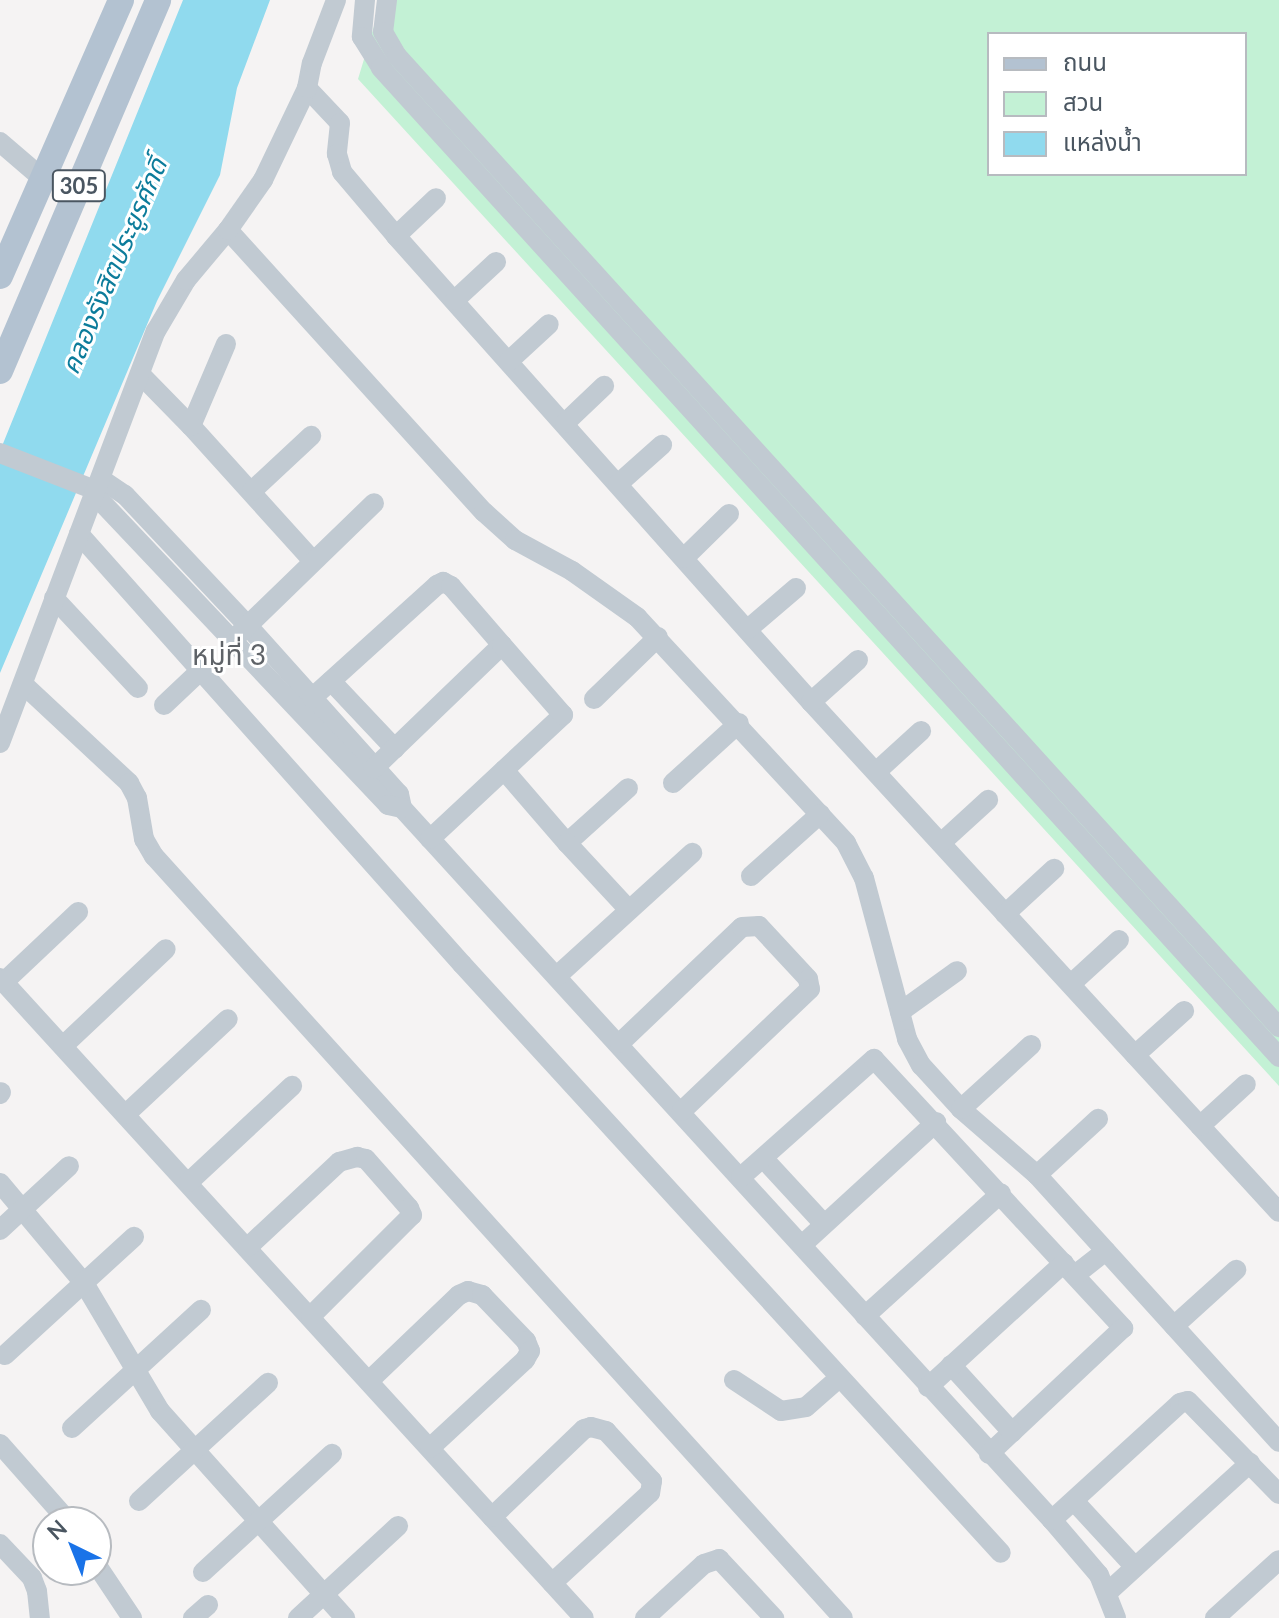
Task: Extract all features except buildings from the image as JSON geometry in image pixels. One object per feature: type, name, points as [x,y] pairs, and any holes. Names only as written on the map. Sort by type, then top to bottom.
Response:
[{"type":"main road","name":"305","points":[[0,276],[121,0]]},
{"type":"main road","name":"305","points":[[0,371],[158,0]]},
{"type":"street","points":[[0,743],[79,534],[93,487],[156,331],[178,293],[263,180],[307,88],[312,63],[336,0]]},
{"type":"street","points":[[365,0],[362,37],[381,68],[502,187]]},
{"type":"street","points":[[387,0],[383,32],[397,56],[502,187],[1084,829],[1278,1055]]},
{"type":"street","points":[[307,88],[340,123],[337,154],[342,172],[396,236],[811,702],[1200,1126],[1275,1200]]},
{"type":"street","points":[[0,142],[43,179]]},
{"type":"street","points":[[396,236],[436,198]]},
{"type":"street","points":[[228,230],[484,512],[515,540],[620,601],[739,723],[846,843],[864,878],[907,1039],[921,1065],[961,1109],[1037,1175],[1279,1442]]},
{"type":"street","points":[[455,300],[496,262]]},
{"type":"street","points":[[509,361],[549,324]]},
{"type":"street","points":[[191,426],[226,344]]},
{"type":"street","points":[[140,374],[252,491],[313,561]]},
{"type":"street","points":[[565,423],[604,386]]},
{"type":"street","points":[[252,491],[311,436]]},
{"type":"street","points":[[618,484],[662,445]]},
{"type":"street","points":[[0,453],[93,487],[240,633],[312,698],[399,794],[402,808],[620,1043],[928,1387],[1052,1520],[1099,1575],[1116,1618]]},
{"type":"street","points":[[240,633],[374,503]]},
{"type":"street","points":[[684,558],[729,514]]},
{"type":"street","points":[[79,534],[839,1378],[1001,1553]]},
{"type":"street","points":[[312,698],[443,582],[563,715],[430,839]]},
{"type":"street","points":[[748,629],[796,588]]},
{"type":"street","points":[[54,598],[138,688]]},
{"type":"street","points":[[240,633],[388,805],[402,808]]},
{"type":"street","points":[[594,699],[658,637]]},
{"type":"street","points":[[374,768],[502,645]]},
{"type":"street","points":[[811,702],[858,660]]},
{"type":"street","points":[[164,705],[201,670]]},
{"type":"street","points":[[331,681],[395,749]]},
{"type":"street","points":[[23,684],[129,783],[137,798],[144,839],[154,856],[843,1618]]},
{"type":"street","points":[[673,783],[739,723]]},
{"type":"street","points":[[876,772],[921,731]]},
{"type":"street","points":[[504,770],[629,910]]},
{"type":"street","points":[[567,843],[628,788]]},
{"type":"street","points":[[941,843],[988,800]]},
{"type":"street","points":[[751,876],[820,814]]},
{"type":"street","points":[[1084,829],[1279,1027]]},
{"type":"street","points":[[557,976],[692,853]]},
{"type":"street","points":[[1005,914],[1054,869]]},
{"type":"street","points":[[78,912],[2,980],[584,1618]]},
{"type":"street","points":[[620,1043],[742,927],[759,926],[808,979],[810,989],[682,1111]]},
{"type":"street","points":[[1071,984],[1119,940]]},
{"type":"street","points":[[63,1046],[166,949]]},
{"type":"street","points":[[900,1012],[957,971]]},
{"type":"street","points":[[1135,1055],[1184,1011]]},
{"type":"street","points":[[126,1114],[228,1019]]},
{"type":"street","points":[[961,1109],[1031,1045]]},
{"type":"street","points":[[741,1177],[865,1063],[874,1059],[936,1122],[1123,1328],[989,1454]]},
{"type":"street","points":[[1200,1126],[1246,1084]]},
{"type":"street","points":[[189,1182],[292,1086]]},
{"type":"street","points":[[1037,1175],[1098,1119]]},
{"type":"street","points":[[802,1245],[936,1122]]},
{"type":"street","points":[[248,1247],[339,1162],[357,1157],[366,1159],[412,1215],[408,1224],[311,1316]]},
{"type":"street","points":[[763,1158],[824,1224]]},
{"type":"street","points":[[0,1230],[69,1166]]},
{"type":"street","points":[[0,1183],[84,1283],[160,1411],[345,1618]]},
{"type":"street","points":[[865,1316],[1001,1193]]},
{"type":"street","points":[[5,1355],[134,1237]]},
{"type":"street","points":[[928,1387],[1069,1269],[1106,1251]]},
{"type":"street","points":[[1174,1326],[1236,1270]]},
{"type":"street","points":[[369,1381],[459,1295],[468,1291],[482,1295],[526,1341],[530,1351],[525,1360],[430,1448]]},
{"type":"street","points":[[72,1428],[201,1310]]},
{"type":"street","points":[[951,1365],[1012,1432]]},
{"type":"street","points":[[734,1380],[781,1411],[806,1407],[839,1378]]},
{"type":"street","points":[[139,1501],[268,1383]]},
{"type":"street","points":[[1052,1520],[1180,1403],[1188,1401],[1196,1405],[1279,1494]]},
{"type":"street","points":[[1218,1429],[1245,1404]]},
{"type":"street","points":[[492,1517],[584,1429],[591,1427],[606,1431],[652,1481],[650,1493],[552,1583]]},
{"type":"street","points":[[0,1444],[55,1506]]},
{"type":"street","points":[[203,1572],[332,1454]]},
{"type":"street","points":[[1108,1592],[1250,1463]]},
{"type":"street","points":[[1074,1501],[1135,1567]]},
{"type":"street","points":[[298,1618],[398,1526]]},
{"type":"street","points":[[0,1544],[32,1578],[40,1618]]},
{"type":"street","points":[[645,1618],[704,1564],[719,1559],[774,1618]]},
{"type":"street","points":[[1215,1618],[1279,1560]]},
{"type":"street","points":[[111,1586],[132,1618]]},
{"type":"green space","points":[[382,0],[1279,0],[1279,1086],[358,79]]},
{"type":"water","name":"คลองรังสิตประยูรศักดิ์","points":[[183,0],[270,0],[237,88],[220,175],[157,301],[0,673],[0,451]]},
{"type":"district","name":"หมู่ที่ 3","points":[[229,654]]}]
